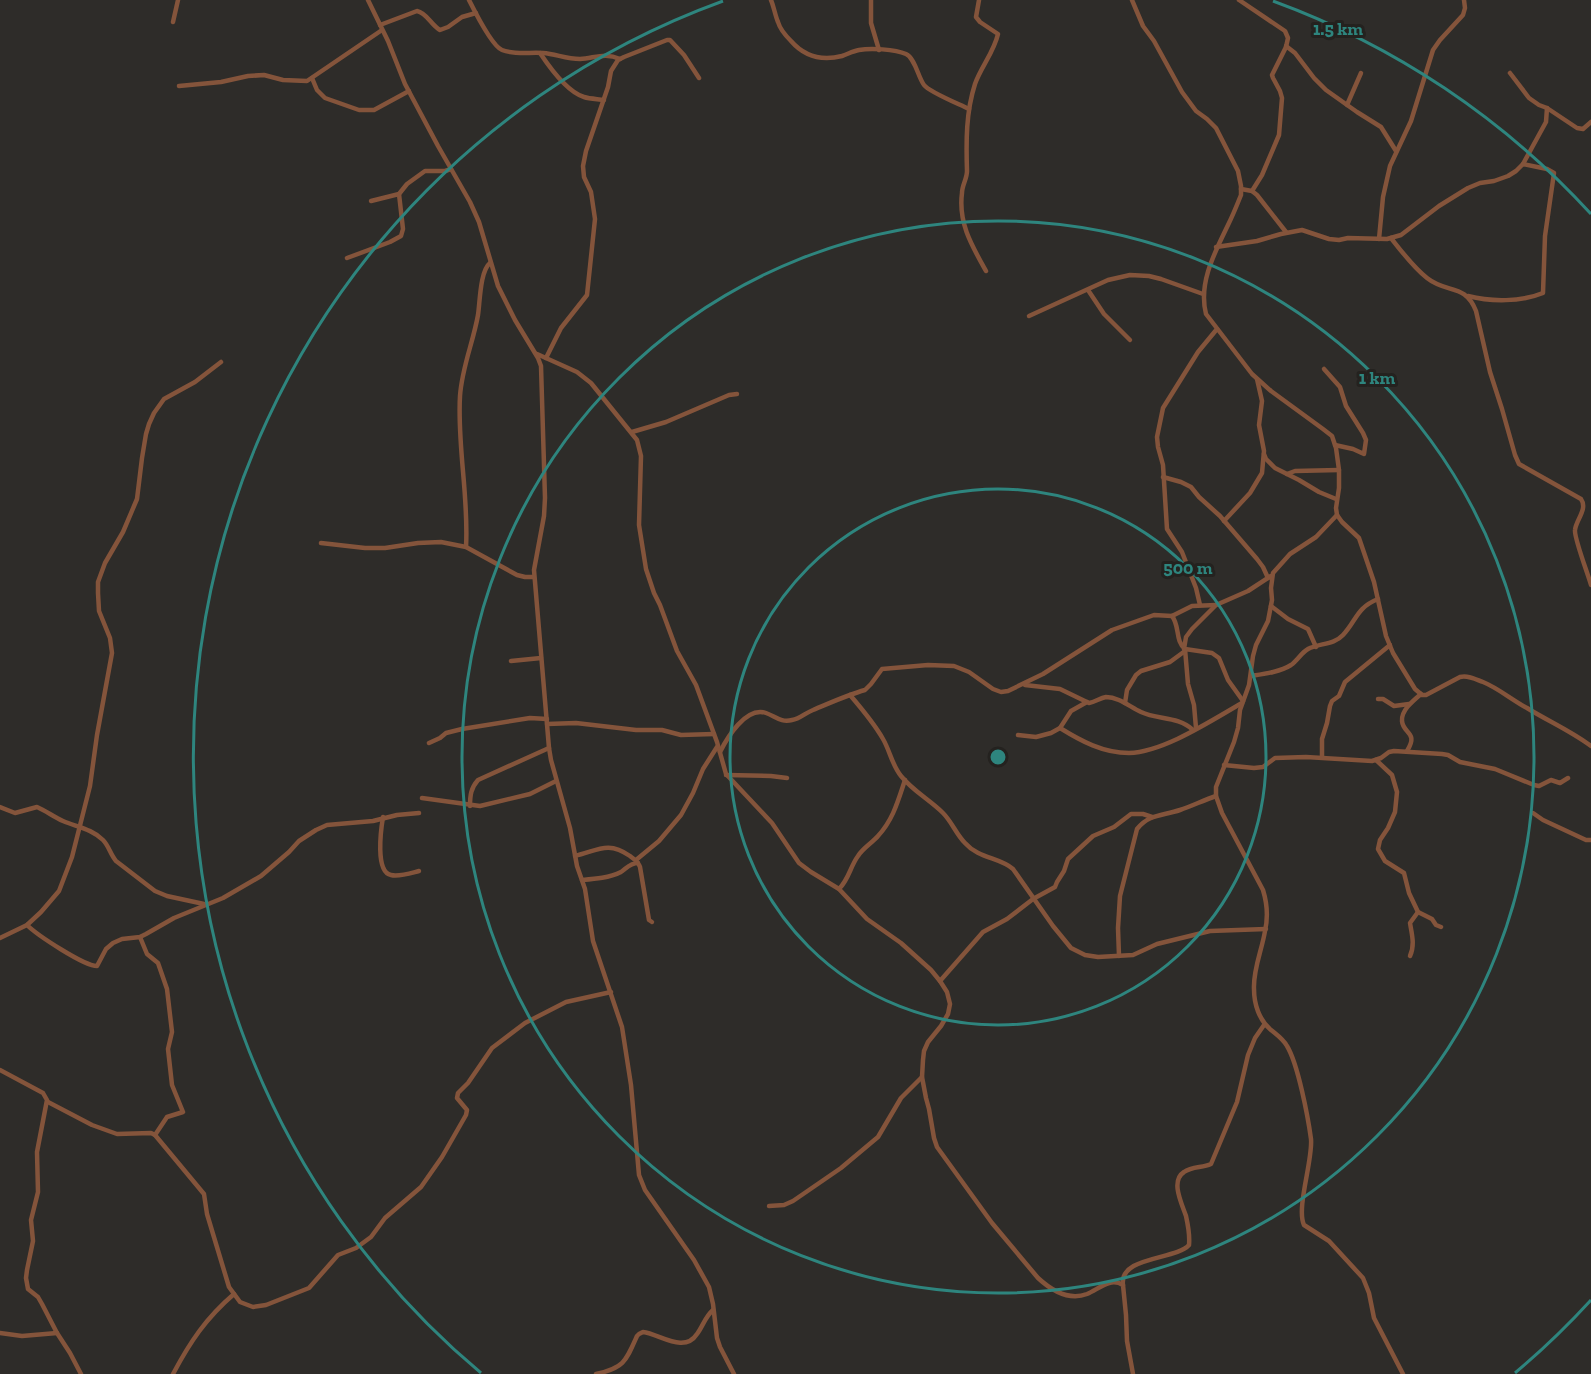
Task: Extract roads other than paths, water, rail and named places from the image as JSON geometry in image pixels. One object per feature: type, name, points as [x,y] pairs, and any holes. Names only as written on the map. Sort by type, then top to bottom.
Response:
[{"type":"street","points":[[173,22],[178,0]]},
{"type":"street","points":[[368,0],[409,91],[470,202],[479,222],[498,286],[541,366],[545,498],[534,562],[534,577],[551,760],[589,909],[593,941],[622,1027],[631,1085],[638,1170],[641,1181],[703,1274],[709,1287],[720,1347],[734,1374]]},
{"type":"street","points":[[469,0],[492,42],[502,50],[550,54],[568,59],[607,54],[620,59]]},
{"type":"street","points":[[771,0],[778,23],[790,40],[806,54],[831,57],[858,50],[906,54],[912,60],[924,86],[969,110]]},
{"type":"street","points":[[871,0],[871,22],[879,50]]},
{"type":"street","points":[[979,0],[976,17],[998,33],[994,46],[980,72],[969,110],[966,138],[967,177],[962,189],[961,205],[968,238],[986,271]]},
{"type":"street","points":[[1132,0],[1143,26],[1154,41],[1182,92],[1196,111],[1216,128],[1238,171],[1241,195],[1209,267],[1203,294],[1206,314],[1257,379],[1329,433],[1335,445],[1339,470],[1337,514],[1359,538],[1374,582],[1386,636],[1409,681],[1421,694],[1426,695],[1460,677],[1473,678],[1486,683],[1591,746]]},
{"type":"street","points":[[1239,0],[1285,31],[1288,38],[1272,75],[1282,98],[1279,135],[1262,175],[1252,191]]},
{"type":"street","points":[[1379,239],[1383,197],[1390,166],[1411,121],[1433,50],[1463,15],[1464,0]]},
{"type":"street","points":[[179,86],[264,75],[308,81],[381,27],[417,11],[440,30],[462,16],[476,13]]},
{"type":"street","points":[[546,358],[561,328],[587,295],[595,219],[591,192],[584,177],[583,166],[614,65],[620,59],[670,40],[680,50],[699,78]]},
{"type":"street","points":[[1286,46],[1320,84],[1381,127],[1396,151]]},
{"type":"street","points":[[540,53],[555,74],[576,93],[583,97],[604,100]]},
{"type":"street","points":[[1347,105],[1361,73]]},
{"type":"street","points":[[1510,73],[1529,98],[1539,105],[1580,129],[1591,122]]},
{"type":"street","points":[[312,78],[316,90],[325,98],[359,111],[374,110],[409,91]]},
{"type":"street","points":[[1216,247],[1257,241],[1286,232],[1302,230],[1329,239],[1379,239],[1401,235],[1439,206],[1468,188],[1494,181],[1516,171],[1523,164],[1546,122],[1547,108]]},
{"type":"street","points":[[1391,238],[1426,277],[1437,285],[1484,299],[1521,300],[1543,293],[1547,219],[1554,173],[1547,169],[1523,164]]},
{"type":"street","points":[[370,201],[399,194],[407,184],[425,171],[451,169]]},
{"type":"street","points":[[1241,189],[1252,191],[1261,199],[1286,232]]},
{"type":"street","points":[[347,258],[390,243],[401,236],[403,229],[399,194]]},
{"type":"street","points":[[466,547],[460,396],[465,363],[477,319],[483,276],[485,268],[490,263]]},
{"type":"street","points":[[1029,316],[1108,280],[1130,275],[1161,279],[1203,294]]},
{"type":"street","points":[[1088,290],[1104,314],[1130,340]]},
{"type":"street","points":[[1468,296],[1476,311],[1490,372],[1519,464],[1581,499],[1584,503],[1574,533],[1591,585]]},
{"type":"street","points":[[1200,604],[1182,552],[1167,529],[1163,465],[1157,437],[1163,408],[1198,352],[1217,329]]},
{"type":"street","points":[[536,354],[577,372],[591,383],[637,440],[640,456],[639,525],[646,569],[673,641],[696,685],[726,775],[772,823],[799,863],[839,889],[867,919],[901,943],[931,970],[947,992],[949,1010],[946,1019],[928,1042],[924,1051],[922,1077],[937,1148],[992,1223],[1045,1284],[1063,1295],[1078,1296],[1112,1281],[1123,1285]]},
{"type":"street","points":[[0,938],[27,925],[41,912],[59,891],[66,874],[91,778],[112,653],[110,638],[99,610],[98,582],[137,499],[146,434],[154,413],[164,399],[195,382],[221,362]]},
{"type":"street","points":[[1324,369],[1340,387],[1346,406],[1358,423],[1366,441],[1364,454],[1335,445]]},
{"type":"street","points":[[1257,379],[1262,401],[1259,425],[1266,459],[1275,468],[1336,499]]},
{"type":"street","points":[[632,432],[666,422],[738,393]]},
{"type":"street","points":[[1224,521],[1259,480],[1264,454]]},
{"type":"street","points":[[1287,474],[1295,471],[1339,470]]},
{"type":"street","points":[[1163,477],[1191,487],[1224,521],[1271,576],[1271,606],[1268,621],[1252,656],[1251,676],[1234,742],[1216,787],[1216,795],[1227,825],[1263,890],[1266,929],[1256,965],[1254,989],[1256,1004],[1264,1024],[1288,1046],[1304,1102],[1311,1140],[1302,1223],[1329,1241],[1363,1278],[1369,1293],[1374,1318],[1403,1374]]},
{"type":"street","points":[[1195,729],[1194,705],[1188,684],[1186,637],[1216,605],[1248,591],[1271,576],[1290,554],[1316,537],[1337,514]]},
{"type":"street","points":[[321,543],[385,548],[441,542],[466,547],[518,575],[534,577]]},
{"type":"street","points":[[1251,676],[1283,669],[1310,648],[1338,639],[1364,606],[1378,599]]},
{"type":"street","points":[[582,880],[603,878],[621,871],[637,861],[659,841],[681,815],[703,769],[732,729],[751,713],[759,711],[778,720],[793,720],[865,690],[882,669],[928,665],[963,668],[993,689],[1001,692],[1008,691],[1052,668],[1112,630],[1149,616],[1172,616],[1186,608],[1200,604],[1216,605]]},
{"type":"street","points":[[1271,606],[1288,619],[1308,629],[1316,647]]},
{"type":"street","points":[[1172,616],[1175,620],[1178,639],[1185,650]]},
{"type":"street","points":[[1322,757],[1322,739],[1332,701],[1339,696],[1346,682],[1390,645]]},
{"type":"street","points":[[1125,703],[1127,690],[1136,675],[1141,671],[1170,662],[1185,650],[1212,652],[1219,658],[1228,680],[1243,702]]},
{"type":"street","points":[[511,661],[541,658]]},
{"type":"street","points":[[1023,684],[1060,689],[1092,703],[1107,697],[1125,703],[1142,713],[1183,722],[1195,729]]},
{"type":"street","points":[[1407,751],[1412,740],[1402,722],[1404,711],[1421,694]]},
{"type":"street","points":[[850,695],[865,712],[882,738],[894,765],[905,780],[943,813],[966,845],[987,858],[1005,863],[1013,869],[1071,948],[1084,955],[1119,957],[1133,955],[1157,944],[1210,931],[1266,929]]},
{"type":"street","points":[[1378,699],[1383,699],[1394,706],[1411,703]]},
{"type":"street","points":[[1018,735],[1036,737],[1051,733],[1060,728],[1071,711],[1087,702]]},
{"type":"street","points":[[1060,728],[1088,745],[1129,753],[1149,750],[1168,742],[1243,702]]},
{"type":"street","points":[[429,743],[446,733],[462,729],[530,718],[636,730],[662,730],[681,735],[714,734]]},
{"type":"street","points":[[470,806],[470,794],[473,785],[478,780],[549,748]]},
{"type":"street","points":[[1224,765],[1263,767],[1275,758],[1322,757],[1376,760],[1389,752],[1407,751],[1448,755],[1460,762],[1495,769],[1534,786],[1551,780],[1560,783],[1568,778]]},
{"type":"street","points":[[1376,760],[1392,775],[1397,792],[1395,812],[1380,840],[1378,849],[1384,861],[1404,873],[1409,893],[1418,912],[1441,927]]},
{"type":"street","points":[[726,775],[787,778]]},
{"type":"street","points":[[839,889],[845,883],[859,853],[887,825],[905,780]]},
{"type":"street","points":[[422,798],[480,806],[518,798],[556,781]]},
{"type":"street","points":[[1119,957],[1118,928],[1121,887],[1137,829],[1142,822],[1152,817],[1182,810],[1216,795]]},
{"type":"street","points":[[0,807],[15,813],[37,807],[80,826],[105,842],[116,861],[155,891],[207,904]]},
{"type":"street","points":[[27,925],[73,956],[97,966],[105,949],[113,943],[122,939],[140,937],[174,918],[223,898],[261,876],[299,841],[316,830],[327,825],[373,821],[397,814],[419,813]]},
{"type":"street","points":[[1533,813],[1551,824],[1586,840],[1591,840]]},
{"type":"street","points":[[940,981],[983,932],[1055,887],[1068,859],[1093,836],[1114,827],[1131,814],[1152,817]]},
{"type":"street","points":[[383,818],[381,855],[384,870],[393,876],[419,871]]},
{"type":"street","points":[[575,856],[606,847],[624,852],[637,861],[649,920],[652,922]]},
{"type":"street","points":[[1410,956],[1413,940],[1410,923],[1418,912]]},
{"type":"street","points":[[140,937],[147,954],[158,963],[167,989],[172,1032],[168,1049],[172,1085],[183,1112],[167,1117],[156,1135]]},
{"type":"street","points":[[0,1070],[43,1093],[48,1102],[92,1125],[117,1134],[151,1133],[156,1135],[204,1194],[207,1214],[229,1287],[240,1302],[253,1307],[266,1305],[309,1288],[338,1255],[356,1248],[371,1237],[385,1218],[421,1187],[442,1157],[467,1113],[457,1098],[458,1093],[468,1083],[492,1047],[525,1023],[566,1002],[611,992]]},
{"type":"street","points":[[1132,1374],[1126,1341],[1123,1275],[1154,1257],[1183,1250],[1189,1245],[1186,1218],[1178,1193],[1179,1176],[1192,1168],[1211,1164],[1237,1102],[1248,1055],[1264,1024]]},
{"type":"street","points":[[769,1206],[784,1205],[793,1201],[860,1154],[878,1137],[901,1098],[922,1077]]},
{"type":"street","points":[[48,1102],[38,1152],[38,1192],[31,1220],[33,1242],[26,1278],[28,1289],[38,1297],[81,1374]]},
{"type":"street","points":[[173,1374],[199,1329],[234,1294]]},
{"type":"street","points":[[596,1374],[610,1370],[624,1362],[637,1336],[643,1332],[680,1343],[688,1341],[696,1336],[713,1310]]},
{"type":"street","points":[[0,1333],[22,1336],[57,1333]]}]
